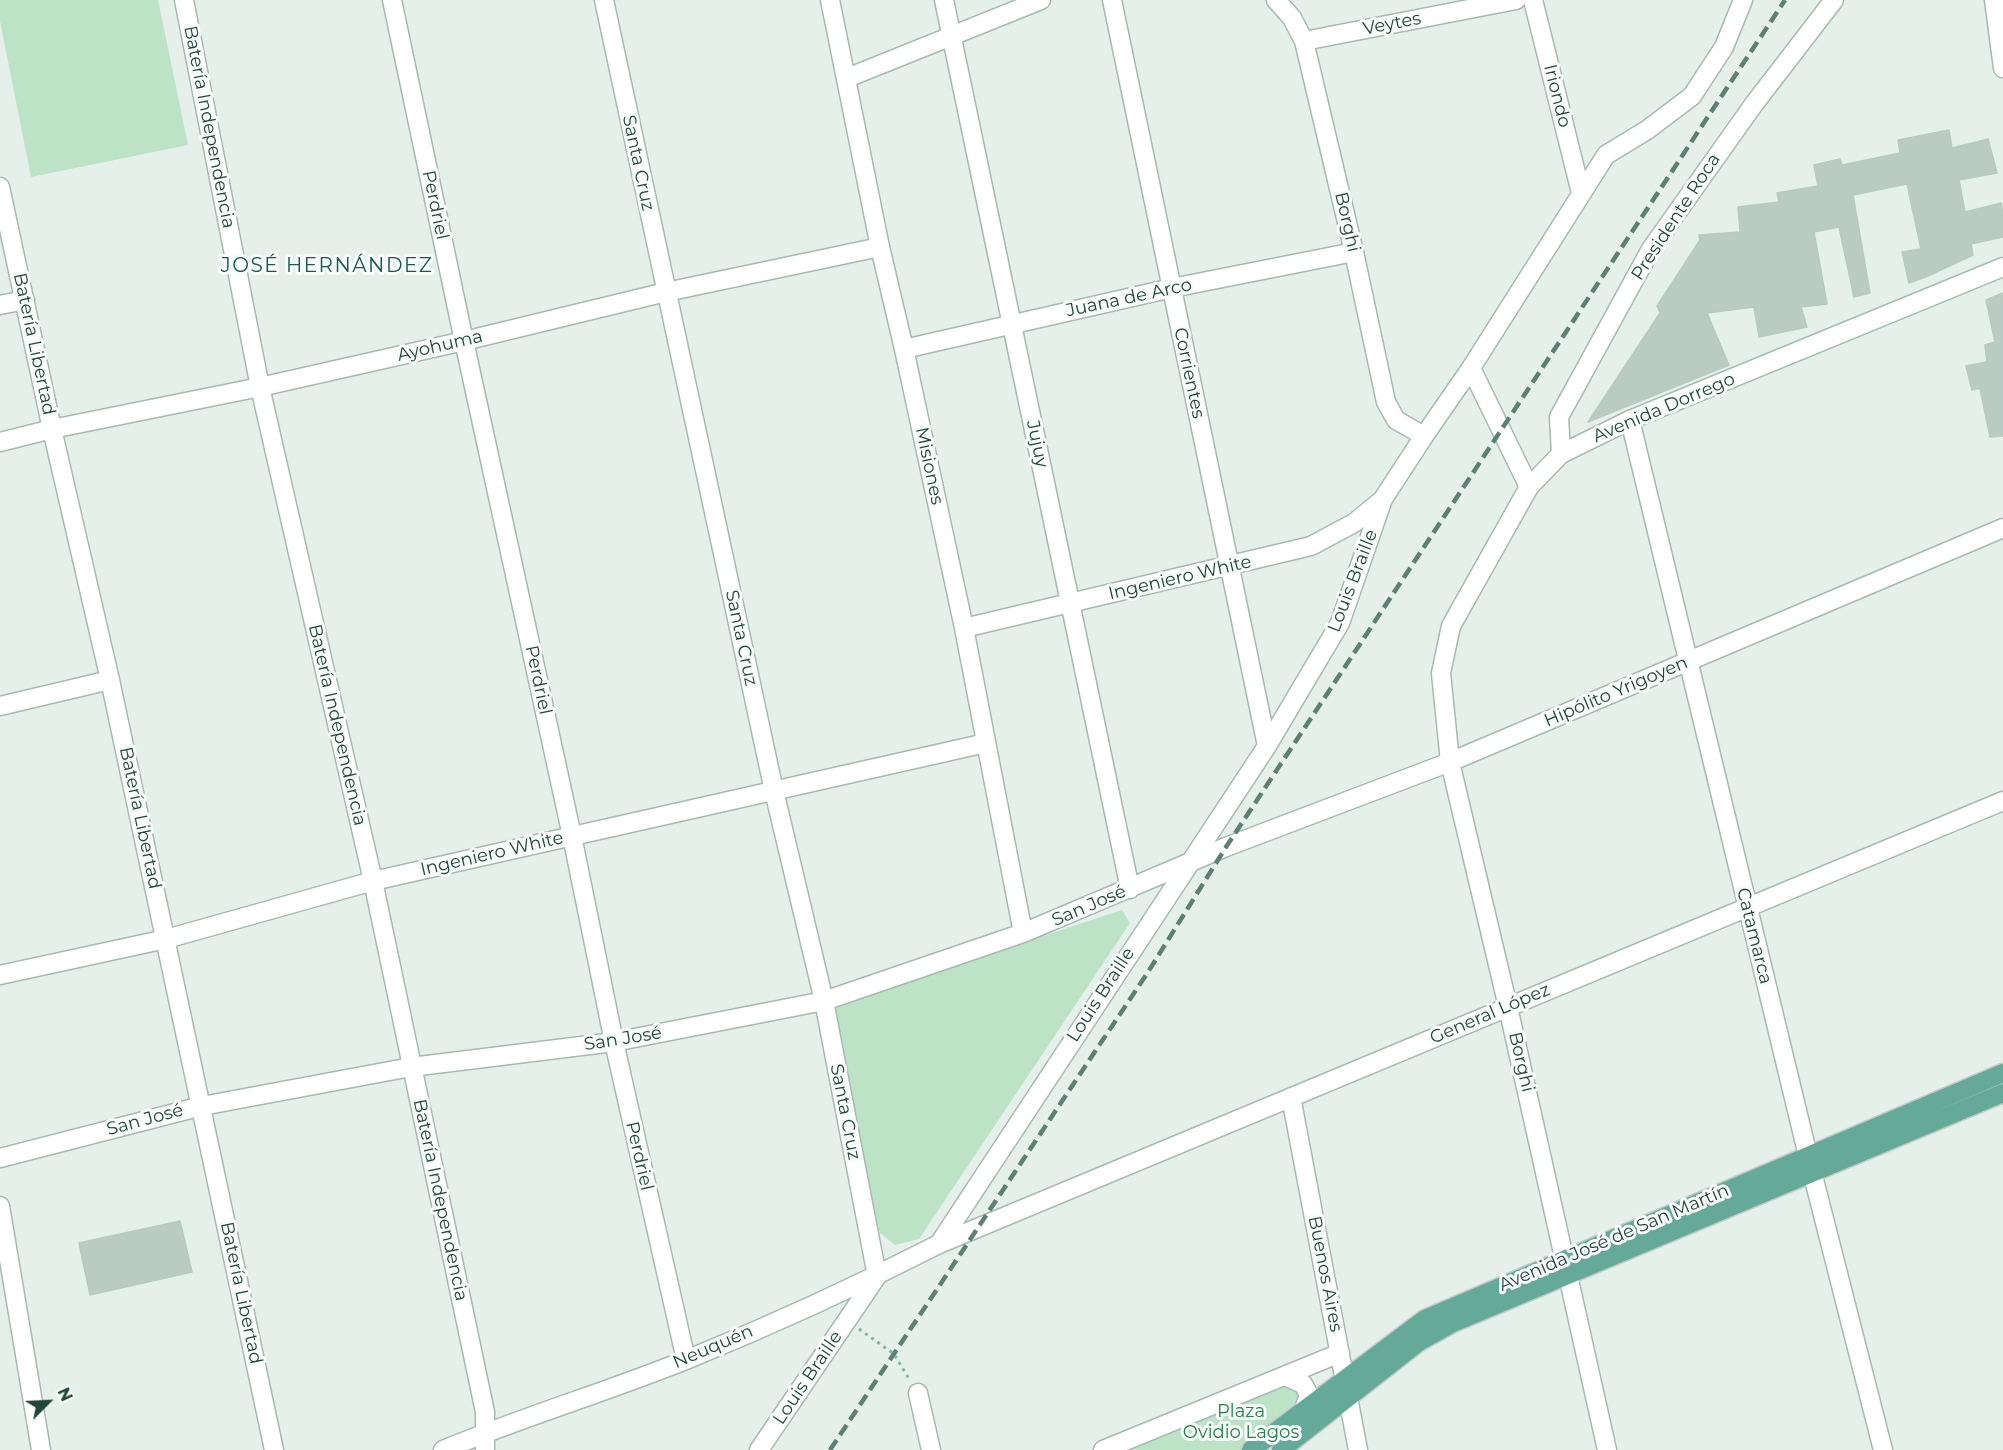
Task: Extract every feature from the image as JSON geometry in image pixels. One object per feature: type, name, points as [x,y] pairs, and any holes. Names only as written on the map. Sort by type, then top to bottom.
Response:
[{"type":"main road","name":"Avenida José de San Martín","points":[[1251,1450],[1425,1319],[1567,1267],[1810,1164],[2003,1073]]},
{"type":"main road","name":"Avenida José de San Martín","points":[[1810,1164],[2003,1093]]},
{"type":"main road","name":"Avenida José de San Martín","points":[[1281,1450],[1434,1333],[1567,1267]]},
{"type":"street","name":"Batería Independencia","points":[[184,0],[260,387],[373,881],[485,1412],[485,1441]]},
{"type":"street","name":"Perdriel","points":[[392,0],[572,836],[614,1042],[686,1360]]},
{"type":"street","name":"Santa Cruz","points":[[604,0],[774,791],[824,1001],[878,1276]]},
{"type":"street","name":"Misiones","points":[[830,0],[880,247],[964,628],[1023,933]]},
{"type":"street","name":"Jujuy","points":[[944,0],[1130,888]]},
{"type":"street","points":[[847,78],[1038,0]]},
{"type":"street","name":"Corrientes","points":[[1112,0],[1267,746]]},
{"type":"street","name":"Borghi","points":[[1276,0],[1292,18],[1304,41],[1354,252],[1386,402],[1396,420],[1424,436]]},
{"type":"street","name":"Veytes","points":[[1304,41],[1516,0]]},
{"type":"street","name":"Iriondo","points":[[1533,0],[1581,193]]},
{"type":"street","name":"Louis Braille","points":[[939,1244],[1267,746],[1340,623],[1383,499],[1471,368],[1606,155],[1647,130],[1692,96],[1724,47],[1743,0]]},
{"type":"street","name":"Presidente Roca","points":[[1561,454],[1559,417],[1651,249],[1754,104],[1834,0]]},
{"type":"street","points":[[1994,0],[2003,68]]},
{"type":"street","name":"Batería Libertad","points":[[0,187],[52,429],[110,680],[274,1450]]},
{"type":"street","name":"Ayohuma","points":[[0,442],[52,429],[260,387],[666,292],[880,247]]},
{"type":"street","name":"Juana de Arco","points":[[904,349],[1172,288],[1354,252]]},
{"type":"street","name":"Avenida Dorrego","points":[[1441,673],[1451,626],[1529,487],[1561,454],[1630,420],[2003,267]]},
{"type":"street","points":[[0,305],[25,300]]},
{"type":"street","points":[[1471,368],[1529,487]]},
{"type":"street","name":"Catamarca","points":[[1630,420],[1810,1164],[1883,1450]]},
{"type":"street","name":"Ingeniero White","points":[[964,628],[1230,567],[1311,546],[1354,523],[1383,499]]},
{"type":"street","name":"Hipólito Yrigoyen","points":[[1226,847],[1450,762],[2003,528]]},
{"type":"street","name":"Borghi","points":[[1441,673],[1450,762],[1508,1007],[1607,1450]]},
{"type":"street","points":[[0,706],[110,680]]},
{"type":"street","name":"Ingeniero White","points":[[0,975],[166,939],[373,881],[986,743]]},
{"type":"street","name":"General López","points":[[977,1229],[2003,801]]},
{"type":"street","name":"San José","points":[[0,1158],[202,1106],[411,1066],[614,1042],[824,1001],[1023,933],[1226,847]]},
{"type":"street","name":"Buenos Aires","points":[[1292,1097],[1358,1450]]},
{"type":"street","points":[[0,1206],[40,1450]]},
{"type":"street","name":"Neuquén","points":[[443,1450],[485,1441],[686,1360],[878,1276],[939,1244],[977,1229]]},
{"type":"street","name":"Louis Braille","points":[[759,1450],[878,1276]]},
{"type":"street","points":[[1103,1450],[1340,1353]]},
{"type":"street","points":[[1286,1376],[1303,1384],[1309,1395],[1304,1409]]},
{"type":"street","points":[[918,1393],[931,1450]]},
{"type":"path","points":[[847,1320],[894,1354],[918,1393]]},
{"type":"green space","points":[[0,0],[158,0],[188,145],[31,177],[0,21]]},
{"type":"green space","points":[[1122,910],[1130,923],[919,1239],[895,1245],[880,1233],[828,1006]]},
{"type":"green space","name":"Plaza Ovidio Lagos","points":[[1285,1376],[1309,1395],[1251,1450],[1103,1450]]},
{"type":"building","points":[[1949,130],[1952,148],[1988,139],[1997,173],[1959,180],[1965,212],[2001,203],[2003,237],[1971,244],[1973,255],[1909,283],[1902,252],[1921,249],[1907,184],[1853,195],[1870,293],[1854,297],[1839,227],[1814,232],[1827,304],[1801,307],[1807,327],[1759,337],[1754,307],[1707,313],[1729,365],[1588,422],[1660,313],[1657,306],[1700,240],[1699,235],[1740,232],[1738,207],[1779,202],[1777,193],[1818,186],[1814,165],[1840,159],[1842,165],[1900,153],[1898,140]]},
{"type":"building","points":[[2003,293],[2003,436],[1990,437],[1980,388],[1972,390],[1966,366],[1987,362],[1985,345],[1995,342],[1986,300]]},
{"type":"building","points":[[180,1221],[192,1272],[90,1295],[79,1243]]},
{"type":"railway","points":[[830,1450],[1148,972],[1226,847],[1785,0]]},
{"type":"district","name":"JOSÉ HERNÁNDEZ","points":[[327,266]]}]
